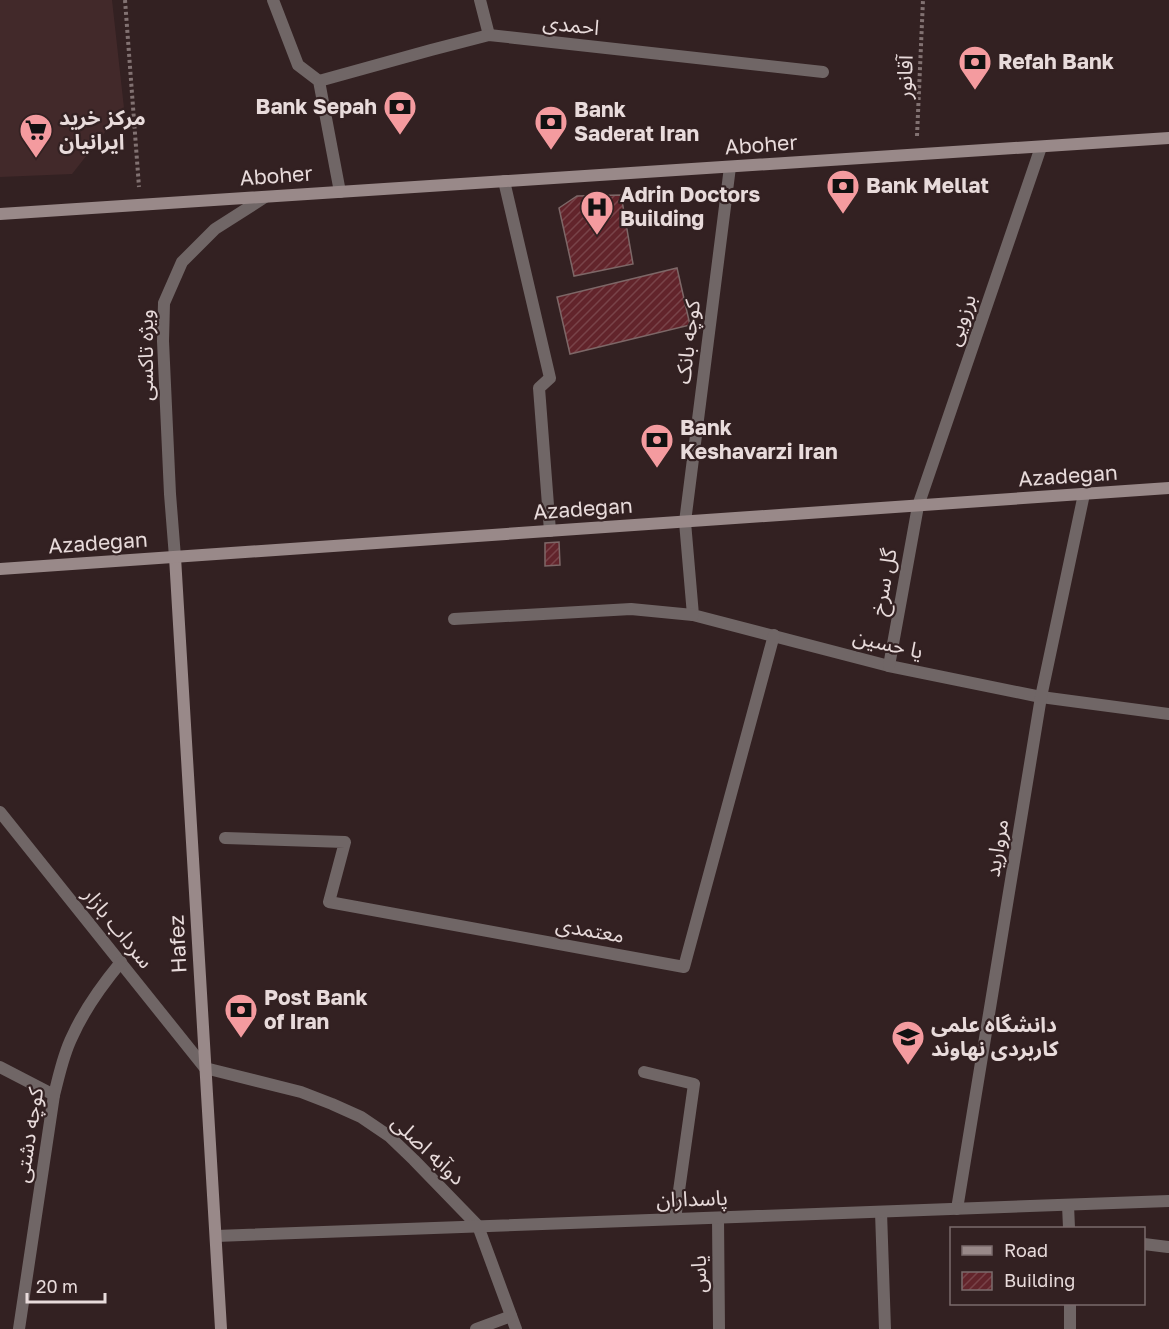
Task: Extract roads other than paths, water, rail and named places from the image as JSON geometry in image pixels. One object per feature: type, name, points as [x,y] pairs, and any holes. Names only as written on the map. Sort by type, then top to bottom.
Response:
[{"type":"main road","name":"Aboher","points":[[0,214],[1169,138]]},
{"type":"main road","name":"Azadegan","points":[[0,569],[1169,488]]},
{"type":"main road","name":"Hafez","points":[[175,557],[221,1329]]},
{"type":"street","points":[[273,0],[298,65],[319,81],[340,192]]},
{"type":"street","points":[[480,0],[489,35]]},
{"type":"street","name":"احمدی","points":[[319,81],[489,35],[823,72]]},
{"type":"street","name":"برزویی","points":[[918,506],[1041,147]]},
{"type":"street","name":"کوچه بانک","points":[[685,522],[730,167]]},
{"type":"street","points":[[504,181],[550,378],[539,388],[550,531]]},
{"type":"street","name":"ویژه تاکسی","points":[[175,557],[163,341],[164,303],[182,261],[215,228],[265,197]]},
{"type":"street","name":"مروارید","points":[[957,1209],[1041,697],[1084,494]]},
{"type":"street","name":"گل سرخ","points":[[889,666],[918,506]]},
{"type":"street","points":[[685,522],[693,615]]},
{"type":"street","name":"یا حسین","points":[[454,619],[631,609],[693,615],[889,666],[1041,697],[1169,714]]},
{"type":"street","name":"معتمدی","points":[[225,838],[345,842],[330,902],[684,967],[774,635]]},
{"type":"street","name":"سرداب بازار","points":[[0,812],[205,1068]]},
{"type":"street","name":"کوچه دشتی","points":[[19,1329],[54,1095],[61,1068],[71,1037],[85,1012],[121,962]]},
{"type":"street","points":[[0,1067],[54,1095]]},
{"type":"street","name":"دوآبه اصلی","points":[[205,1068],[301,1092],[361,1117],[389,1136],[478,1226],[516,1329]]},
{"type":"street","points":[[644,1072],[694,1084],[675,1219]]},
{"type":"street","name":"پاسداران","points":[[216,1236],[1169,1201]]},
{"type":"street","points":[[1068,1205],[1069,1227]]},
{"type":"street","points":[[881,1212],[885,1329]]},
{"type":"street","name":"یاس","points":[[718,1218],[719,1329]]},
{"type":"street","points":[[1145,1244],[1168,1247]]},
{"type":"street","points":[[1070,1305],[1070,1329]]},
{"type":"street","points":[[476,1329],[511,1316]]},
{"type":"place","name":"Refah Bank","points":[[975,91]]},
{"type":"place","name":"Bank Sepah","points":[[400,136]]},
{"type":"place","name":"Bank Saderat Iran","points":[[551,151]]},
{"type":"place","name":"مرکز خرید ایرانیان","points":[[36,159]]},
{"type":"place","name":"Bank Mellat","points":[[843,215]]},
{"type":"place","name":"Adrin Doctors Building","points":[[597,236]]},
{"type":"place","name":"Bank Keshavarzi Iran","points":[[657,469]]},
{"type":"place","name":"Post Bank of Iran","points":[[241,1039]]},
{"type":"place","name":"دانشگاه علمی کاربردی نهاوند","points":[[908,1066]]}]
